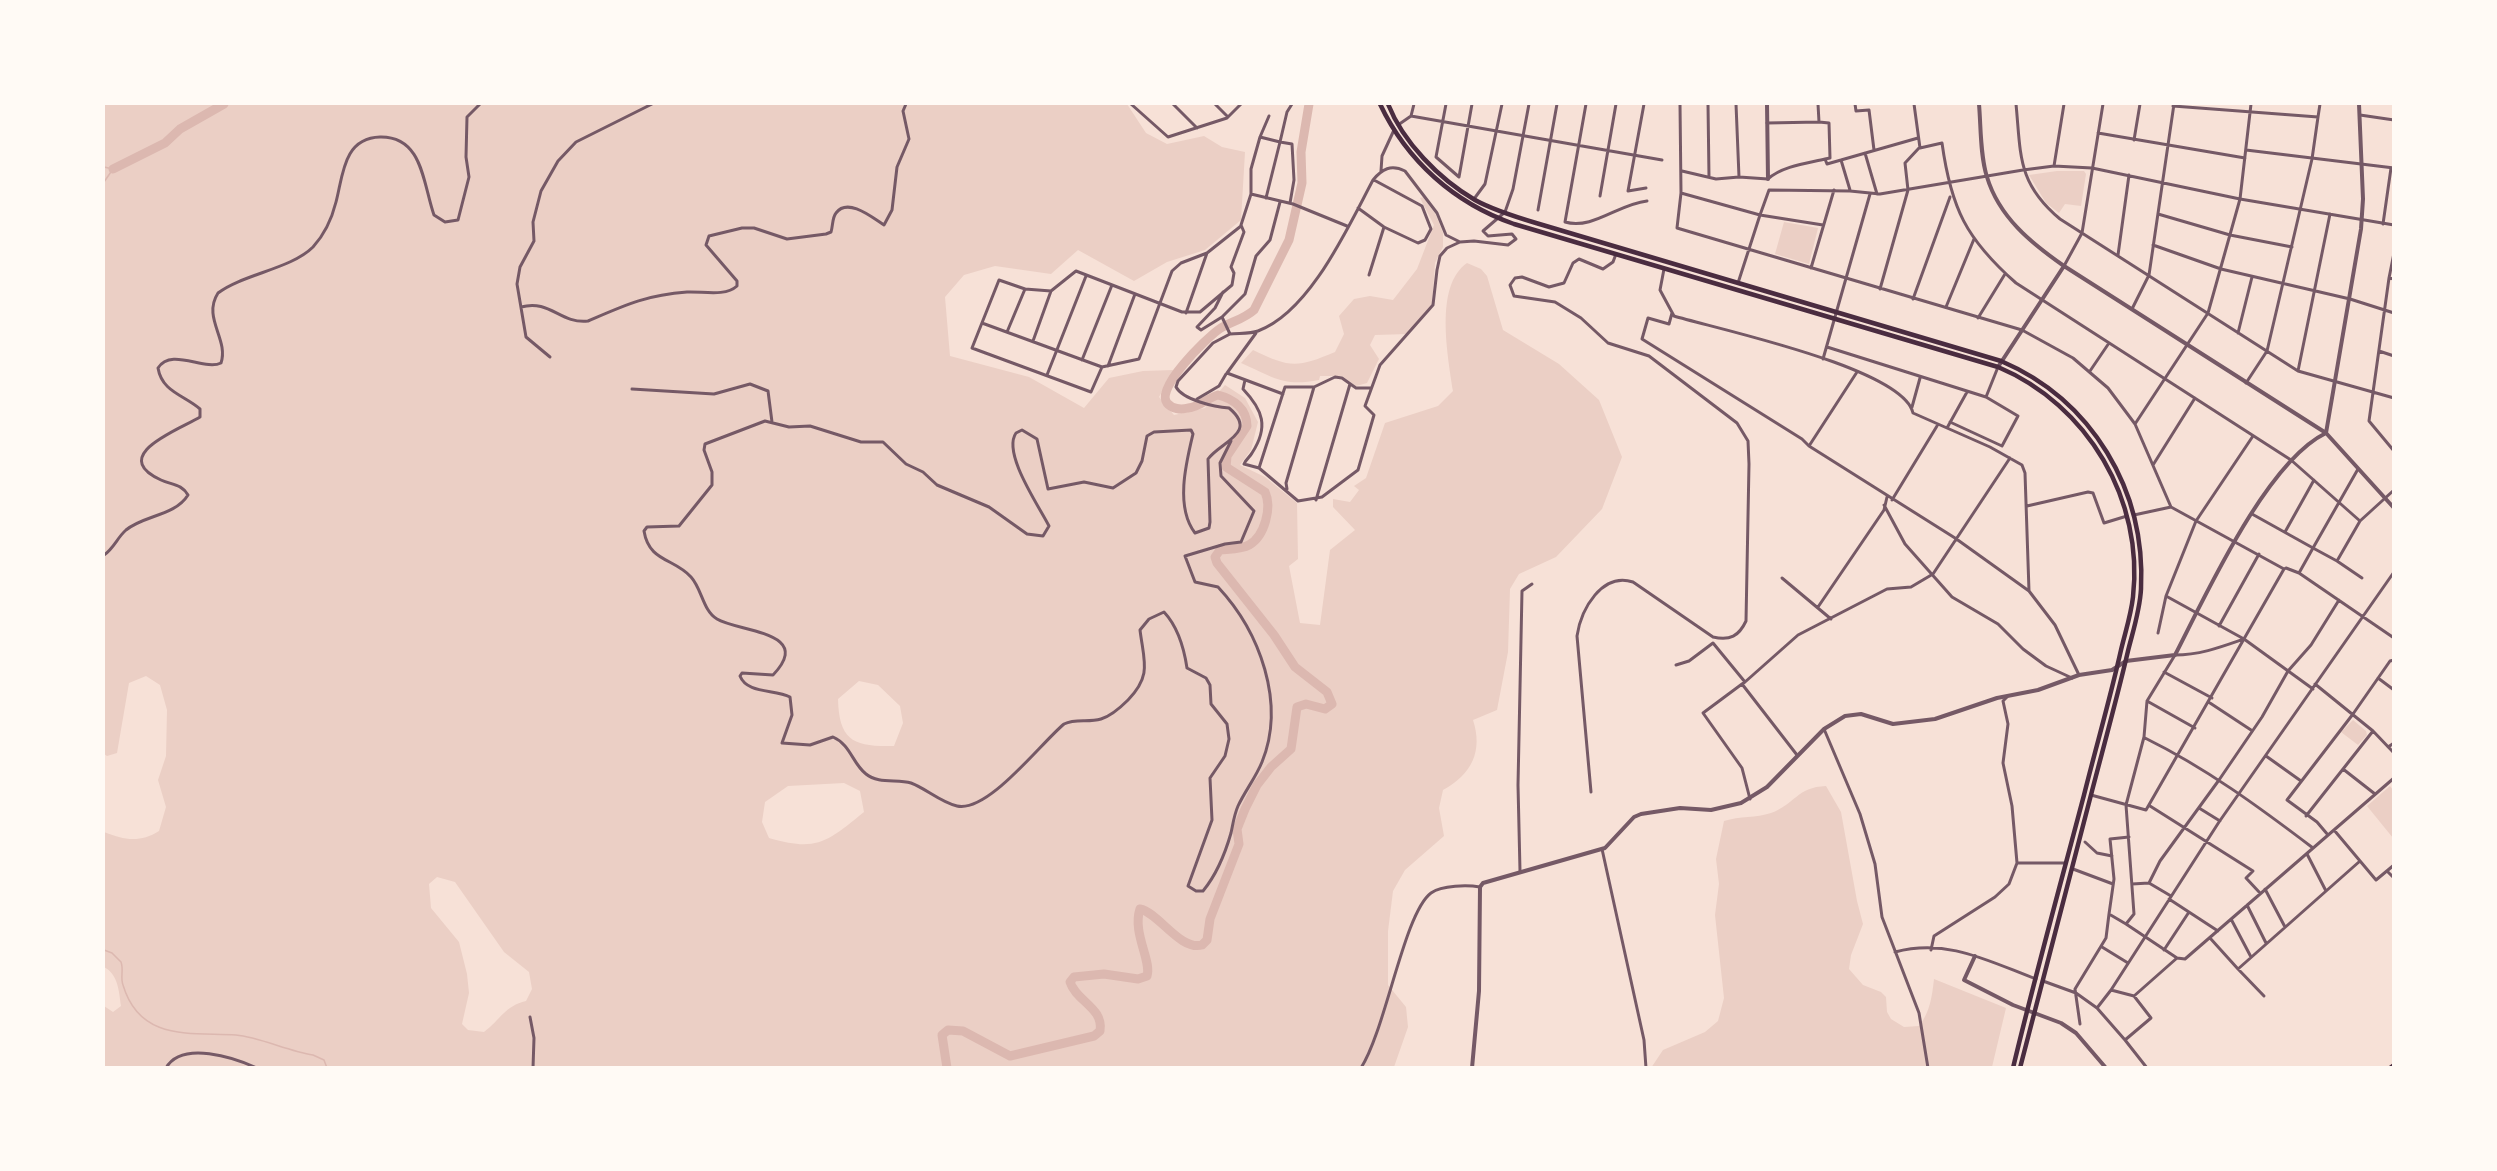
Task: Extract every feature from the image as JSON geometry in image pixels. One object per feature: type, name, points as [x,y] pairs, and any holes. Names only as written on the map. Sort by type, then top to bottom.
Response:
[{"type":"main road","points":[[1380,104],[1409,153],[1440,183],[1470,205],[1499,218],[1616,254],[1835,319],[2000,364],[2045,394],[2069,414],[2086,433],[2111,472],[2127,516],[2133,550],[2133,596],[2118,666],[2013,1068]]},
{"type":"main road","points":[[1388,104],[1409,140],[1437,170],[1474,199],[1505,212],[1837,312],[2000,364],[2047,386],[2091,428],[2120,474],[2134,515],[2139,537],[2141,591],[2126,661],[2020,1068]]},
{"type":"street","points":[[104,555],[112,549],[126,530],[177,507],[188,495],[181,486],[152,475],[143,464],[143,456],[150,444],[159,437],[200,417],[200,409],[165,385],[160,378],[158,368],[167,361],[181,360],[214,366],[221,363],[221,346],[213,323],[212,308],[218,293],[298,257],[312,247],[324,233],[336,204],[347,156],[356,145],[364,140],[385,137],[403,142],[411,149],[420,165],[434,215],[445,222],[458,220],[469,177],[467,117],[480,104]]},
{"type":"street","points":[[550,357],[526,337],[518,274],[534,241],[534,212],[548,175],[576,142],[652,104]]},
{"type":"street","points":[[521,307],[542,304],[566,318],[579,322],[588,321],[639,298],[687,292],[731,291],[737,286],[737,281],[706,245],[709,236],[742,228],[754,228],[787,239],[826,234],[831,232],[834,216],[838,210],[849,208],[860,210],[884,225],[892,210],[897,167],[909,139],[903,111],[906,104]]},
{"type":"street","points":[[1131,104],[1168,137],[1228,117],[1241,104]]},
{"type":"street","points":[[1173,104],[1197,129]]},
{"type":"street","points":[[1215,104],[1228,117]]},
{"type":"street","points":[[1266,198],[1287,112],[1292,104]]},
{"type":"street","points":[[1381,171],[1382,156],[1394,130],[1411,116],[1414,104]]},
{"type":"street","points":[[1446,104],[1436,157],[1459,177],[1473,104]]},
{"type":"street","points":[[1474,199],[1485,184],[1502,104]]},
{"type":"street","points":[[1245,380],[1243,389],[1254,401],[1263,417],[1259,439],[1244,464],[1259,468],[1287,489],[1298,501],[1316,500],[1358,470],[1374,415],[1365,406],[1371,388],[1380,365],[1433,305],[1440,256],[1447,248],[1460,242],[1486,241],[1508,244],[1515,242],[1516,239],[1512,234],[1488,236],[1483,231],[1505,212],[1513,189],[1529,104]]},
{"type":"street","points":[[1538,210],[1557,104]]},
{"type":"street","points":[[1586,104],[1565,222],[1577,226],[1593,222],[1627,204],[1647,201]]},
{"type":"street","points":[[1600,196],[1616,104]]},
{"type":"street","points":[[1644,104],[1628,191],[1646,188]]},
{"type":"street","points":[[1680,104],[1682,171],[1677,228],[2022,330],[2073,358],[2108,388],[2135,424],[2171,507],[2284,569],[2299,573],[2394,638]]},
{"type":"street","points":[[1708,104],[1709,177]]},
{"type":"street","points":[[1736,104],[1739,177]]},
{"type":"street","points":[[1738,283],[1769,190],[1767,104]]},
{"type":"street","points":[[1818,104],[1819,122]]},
{"type":"street","points":[[1855,104],[1856,111],[1869,110],[1874,151]]},
{"type":"street","points":[[1914,104],[1920,148]]},
{"type":"street","points":[[1979,104],[1987,177],[1999,202],[2028,240],[2064,266],[2326,433],[2394,508]]},
{"type":"street","points":[[2016,104],[2023,170],[2034,193],[2043,205],[2082,233],[2298,371],[2394,398]]},
{"type":"street","points":[[2055,166],[2064,104]]},
{"type":"street","points":[[1986,397],[2000,364],[2064,266],[2082,233],[2103,104]]},
{"type":"street","points":[[2134,140],[2140,104]]},
{"type":"street","points":[[2135,424],[2208,313],[2240,199],[2251,104]]},
{"type":"street","points":[[2246,383],[2267,351],[2312,159],[2320,104]]},
{"type":"street","points":[[2126,924],[2134,914],[2126,805],[2144,737],[2147,701],[2271,483],[2291,460],[2326,433],[2362,221],[2359,104]]},
{"type":"street","points":[[2132,309],[2149,275],[2174,105],[2318,117]]},
{"type":"street","points":[[2360,115],[2394,120]]},
{"type":"street","points":[[1411,116],[1662,160]]},
{"type":"street","points":[[982,323],[1102,367],[1139,359],[1172,271],[1182,263],[1207,253],[1241,225],[1251,194],[1251,169],[1260,136],[1269,117]]},
{"type":"street","points":[[1682,171],[1709,177],[1768,179],[1774,174],[1830,158],[1829,123],[1767,123]]},
{"type":"street","points":[[2098,133],[2245,158]]},
{"type":"street","points":[[1260,136],[1292,144],[1294,180],[1291,203]]},
{"type":"street","points":[[1825,159],[1827,164],[1918,138]]},
{"type":"street","points":[[1880,289],[1908,190],[1905,163],[1920,148],[1942,143],[1951,195],[1974,239],[2005,274],[2291,460],[2360,521]]},
{"type":"street","points":[[2246,150],[2392,168],[2383,224]]},
{"type":"street","points":[[1865,153],[1877,194]]},
{"type":"street","points":[[1841,160],[1850,190]]},
{"type":"street","points":[[1769,190],[1850,190],[1877,194],[2055,166],[2092,168],[2240,199],[2394,225]]},
{"type":"street","points":[[1198,399],[1219,386],[1256,332],[1286,315],[1312,287],[1373,180],[1381,171],[1389,167],[1405,171],[1437,213],[1446,235],[1460,242]]},
{"type":"street","points":[[2118,255],[2129,176]]},
{"type":"street","points":[[1358,208],[1384,227],[1418,243],[1425,240],[1431,229],[1422,206],[1373,180]]},
{"type":"street","points":[[1811,268],[1834,190]]},
{"type":"street","points":[[1681,193],[1760,215],[1823,225]]},
{"type":"street","points":[[1251,194],[1291,203],[1347,226]]},
{"type":"street","points":[[1822,359],[1870,194]]},
{"type":"street","points":[[1913,299],[1951,195]]},
{"type":"street","points":[[1223,292],[1215,308],[1197,327],[1200,330],[1223,319],[1245,294],[1256,256],[1270,240],[1280,202]]},
{"type":"street","points":[[2158,214],[2230,235],[2292,246]]},
{"type":"street","points":[[2298,371],[2330,214]]},
{"type":"street","points":[[1033,341],[1051,291],[1076,271],[1186,313],[1200,312],[1232,285],[1234,273],[1232,267],[1244,232],[1241,225]]},
{"type":"street","points":[[1369,275],[1384,227]]},
{"type":"street","points":[[1945,307],[1974,239]]},
{"type":"street","points":[[2153,244],[2221,269],[2350,299],[2394,313]]},
{"type":"street","points":[[1186,313],[1207,253]]},
{"type":"street","points":[[2394,253],[2369,425],[2394,451]]},
{"type":"street","points":[[1591,792],[1577,636],[1579,623],[1593,598],[1605,585],[1623,579],[1633,582],[1713,637],[1726,639],[1735,636],[1742,630],[1746,621],[1748,441],[1737,423],[1648,356],[1608,343],[1581,318],[1555,302],[1514,296],[1510,285],[1515,278],[1522,277],[1549,287],[1564,283],[1573,263],[1579,259],[1603,269],[1613,262],[1616,254]]},
{"type":"street","points":[[1664,268],[1660,290],[1672,313],[1680,318],[1725,328],[1857,372],[1898,391],[1912,407],[1913,412],[1937,426],[1947,428],[2022,465],[2027,506],[2030,591]]},
{"type":"street","points":[[1978,318],[2005,274]]},
{"type":"street","points":[[1047,375],[1086,276]]},
{"type":"street","points":[[2238,333],[2252,276]]},
{"type":"street","points":[[2389,278],[2394,279]]},
{"type":"street","points":[[1051,291],[1025,289],[999,280],[972,348],[1091,392],[1102,367]]},
{"type":"street","points":[[1082,360],[1112,285]]},
{"type":"street","points":[[1007,332],[1025,289]]},
{"type":"street","points":[[1108,366],[1135,294]]},
{"type":"street","points":[[1672,313],[1669,324],[1648,318],[1642,339],[1802,439],[1809,446],[1887,497],[1955,538],[2030,591],[2055,625],[2079,675]]},
{"type":"street","points":[[1223,319],[1230,332]]},
{"type":"street","points":[[1230,441],[1220,463],[1221,476],[1254,511],[1254,516],[1241,542],[1225,544],[1185,556],[1195,582],[1218,587],[1248,630],[1266,675],[1272,712],[1269,739],[1262,763],[1237,808],[1228,845],[1216,874],[1203,891],[1196,891],[1188,886],[1188,880],[1202,853],[1212,820],[1210,778],[1225,756],[1229,740],[1227,724],[1211,704],[1210,685],[1206,678],[1192,673],[1187,668],[1177,632],[1164,612],[1149,619],[1140,630],[1145,675],[1138,689],[1124,704],[1103,719],[1071,721],[1064,724],[1036,748],[1006,783],[974,806],[956,806],[910,783],[874,778],[861,768],[848,747],[833,737],[810,745],[782,743],[792,715],[790,697],[751,687],[744,683],[741,676],[742,673],[773,675],[783,663],[783,645],[778,638],[726,624],[711,615],[693,579],[656,554],[645,538],[644,531],[647,527],[679,526],[712,485],[712,472],[704,450],[705,444],[754,424],[772,422],[789,427],[810,426],[861,442],[883,442],[906,464],[923,472],[937,485],[989,507],[1027,534],[1036,536],[1043,536],[1048,532],[1049,526],[1027,488],[1014,455],[1012,440],[1016,433],[1022,430],[1037,439],[1048,489],[1084,482],[1113,488],[1136,473],[1142,461],[1147,436],[1154,432],[1191,430],[1186,465],[1185,510],[1189,524],[1196,533],[1205,531],[1210,522],[1208,459],[1238,433],[1239,418],[1229,408],[1206,405],[1198,399],[1179,393],[1176,387],[1178,381],[1213,343],[1230,332],[1256,332]]},
{"type":"street","points":[[2090,371],[2109,343]]},
{"type":"street","points":[[1827,347],[1986,397],[2018,416],[2002,446],[1950,422]]},
{"type":"street","points":[[2379,351],[2394,356]]},
{"type":"street","points":[[1809,446],[1857,372]]},
{"type":"street","points":[[1227,373],[1282,394]]},
{"type":"street","points":[[1259,468],[1285,387],[1314,387],[1335,377],[1356,388],[1371,388]]},
{"type":"street","points":[[1912,407],[1920,378]]},
{"type":"street","points":[[632,389],[714,394],[750,384],[768,391],[772,422]]},
{"type":"street","points":[[1316,500],[1350,384]]},
{"type":"street","points":[[1287,489],[1314,387]]},
{"type":"street","points":[[1947,428],[1967,392]]},
{"type":"street","points":[[2153,465],[2195,398]]},
{"type":"street","points":[[1892,500],[1937,426]]},
{"type":"street","points":[[2158,633],[2166,596],[2196,521],[2253,436]]},
{"type":"street","points":[[1750,799],[1742,768],[1703,713],[1744,683],[1798,635],[1887,590],[1911,587],[1930,575],[1944,559],[1955,538],[2010,458]]},
{"type":"street","points":[[2299,573],[2358,469]]},
{"type":"street","points":[[2284,532],[2314,480]]},
{"type":"street","points":[[2337,561],[2360,521],[2394,490]]},
{"type":"street","points":[[2027,506],[2088,492],[2093,493],[2104,523],[2127,516]]},
{"type":"street","points":[[1818,608],[1884,510],[1887,497]]},
{"type":"street","points":[[1884,505],[1905,544],[1930,575],[1952,597],[1998,624],[2023,649],[2046,666],[2072,678]]},
{"type":"street","points":[[2134,515],[2171,507]]},
{"type":"street","points":[[2252,514],[2337,561],[2362,578]]},
{"type":"street","points":[[2219,626],[2259,554]]},
{"type":"street","points":[[2091,795],[2146,810],[2150,806],[2284,569]]},
{"type":"street","points":[[2097,1008],[2239,793],[2394,572]]},
{"type":"street","points":[[1782,578],[1831,619]]},
{"type":"street","points":[[1520,871],[1518,785],[1522,591],[1532,584]]},
{"type":"street","points":[[2166,596],[2244,639],[2313,689]]},
{"type":"street","points":[[2149,883],[2160,861],[2219,780],[2262,717],[2288,671],[2311,645],[2339,600]]},
{"type":"street","points":[[1360,1068],[1378,1031],[1411,927],[1424,900],[1437,890],[1465,885],[1480,887],[1489,880],[1602,849],[1610,845],[1634,817],[1641,814],[1680,808],[1711,810],[1750,799],[1767,787],[1824,729],[1845,716],[1862,714],[1893,724],[1935,719],[2008,695],[2038,690],[2079,675],[2109,671],[2126,661],[2191,655],[2211,651],[2244,639]]},
{"type":"street","points":[[1676,665],[1689,661],[1713,643],[1797,755]]},
{"type":"street","points":[[2328,835],[2287,800],[2353,714],[2390,661],[2394,660]]},
{"type":"street","points":[[2163,671],[2212,698]]},
{"type":"street","points":[[2378,678],[2394,690]]},
{"type":"street","points":[[2315,684],[2373,730],[2394,753]]},
{"type":"street","points":[[1931,950],[1934,936],[1979,909],[2009,884],[2017,863],[2012,806],[2003,763],[2008,724],[2003,701],[2008,695]]},
{"type":"street","points":[[2147,701],[2195,728]]},
{"type":"street","points":[[2209,703],[2251,730]]},
{"type":"street","points":[[1824,729],[1860,814],[1875,864],[1882,917],[1919,1012],[1928,1068]]},
{"type":"street","points":[[2306,816],[2373,730]]},
{"type":"street","points":[[2144,737],[2180,755],[2239,793],[2313,848]]},
{"type":"street","points":[[2388,747],[2394,743]]},
{"type":"street","points":[[2266,756],[2301,781]]},
{"type":"street","points":[[2343,769],[2375,794]]},
{"type":"street","points":[[2109,914],[2177,958],[2185,959],[2394,778]]},
{"type":"street","points":[[2150,806],[2186,826],[2253,871],[2246,878],[2260,893]]},
{"type":"street","points":[[2199,808],[2220,821]]},
{"type":"street","points":[[2334,830],[2376,880],[2394,865]]},
{"type":"street","points":[[2080,1024],[2075,989],[2106,938],[2113,884],[2110,839],[2129,837]]},
{"type":"street","points":[[2085,842],[2097,853],[2112,856]]},
{"type":"street","points":[[1602,849],[1644,1040],[1646,1068]]},
{"type":"street","points":[[2307,854],[2326,891]]},
{"type":"street","points":[[2238,969],[2360,861]]},
{"type":"street","points":[[2017,863],[2066,863]]},
{"type":"street","points":[[2072,868],[2113,884]]},
{"type":"street","points":[[2387,871],[2394,878]]},
{"type":"street","points":[[2132,884],[2149,883],[2218,931]]},
{"type":"street","points":[[1472,1068],[1479,981],[1480,887]]},
{"type":"street","points":[[2265,889],[2285,927]]},
{"type":"street","points":[[2247,904],[2267,944]]},
{"type":"street","points":[[2164,950],[2189,912]]},
{"type":"street","points":[[2231,919],[2251,957]]},
{"type":"street","points":[[2210,938],[2264,996]]},
{"type":"street","points":[[1895,952],[1922,946],[1931,950],[1955,949],[2036,979]]},
{"type":"street","points":[[2102,947],[2128,963]]},
{"type":"street","points":[[1975,956],[1964,980],[2027,1011],[2061,1023],[2076,1033],[2106,1068]]},
{"type":"street","points":[[2134,996],[2177,958]]},
{"type":"street","points":[[2043,981],[2076,993],[2097,1008],[2147,1068]]},
{"type":"street","points":[[2111,990],[2134,996],[2151,1018],[2125,1040]]},
{"type":"street","points":[[530,1017],[534,1038],[533,1068]]},
{"type":"street","points":[[166,1068],[168,1063],[188,1055],[207,1053],[236,1058],[257,1068]]},
{"type":"shaded area","points":[[104,104],[1127,104],[1146,133],[1167,144],[1204,136],[1222,147],[1245,152],[1241,220],[1205,250],[1167,262],[1134,281],[1078,250],[1051,274],[995,266],[964,275],[945,297],[950,356],[1029,377],[1084,408],[1109,378],[1143,371],[1174,370],[1159,397],[1174,415],[1205,408],[1225,385],[1245,398],[1258,422],[1251,450],[1240,465],[1265,477],[1297,503],[1298,559],[1289,566],[1300,623],[1320,625],[1330,550],[1355,530],[1333,507],[1333,499],[1350,502],[1359,490],[1354,486],[1366,478],[1385,423],[1438,406],[1453,391],[1448,359],[1447,304],[1450,288],[1457,274],[1467,263],[1481,269],[1487,276],[1503,330],[1559,364],[1599,400],[1622,457],[1602,509],[1556,557],[1519,574],[1510,589],[1508,652],[1497,710],[1473,720],[1477,742],[1473,761],[1461,777],[1443,790],[1439,808],[1444,836],[1405,870],[1393,891],[1388,931],[1388,985],[1406,1007],[1408,1027],[1394,1067],[104,1068],[104,1006],[113,1012],[121,1006],[115,978],[104,967],[104,832],[118,837],[139,839],[159,831],[166,807],[158,780],[166,756],[167,710],[160,685],[146,676],[129,683],[117,753],[107,756],[104,754]],"holes":[[[859,681],[878,685],[900,706],[903,723],[894,746],[859,743],[846,733],[839,713],[838,699]],[[844,783],[860,791],[864,812],[840,831],[821,842],[799,844],[769,838],[762,822],[765,802],[788,786]],[[437,877],[455,882],[504,952],[529,972],[532,989],[526,1001],[513,1006],[484,1032],[468,1030],[462,1024],[469,993],[467,974],[459,942],[431,908],[429,884]]]},
{"type":"shaded area","points":[[2057,171],[2084,171],[2086,174],[2081,206],[2065,204],[2059,213],[2046,203],[2029,175]]},
{"type":"shaded area","points":[[1423,197],[1436,215],[1443,233],[1443,247],[1435,263],[1432,305],[1408,334],[1375,335],[1370,345],[1379,359],[1367,383],[1356,386],[1342,376],[1320,376],[1319,380],[1307,382],[1287,381],[1241,363],[1253,350],[1276,360],[1294,364],[1311,361],[1335,352],[1344,334],[1339,316],[1354,299],[1370,296],[1393,300],[1417,269],[1434,225],[1420,198]]},
{"type":"shaded area","points":[[1784,222],[1818,228],[1809,264],[1775,254]]},
{"type":"shaded area","points":[[2353,720],[2366,731],[2367,735],[2358,745],[2341,732]]},
{"type":"shaded area","points":[[1826,786],[1841,812],[1863,924],[1851,955],[1849,969],[1863,985],[1881,992],[1886,997],[1887,1012],[1891,1019],[1904,1027],[1919,1026],[1923,1021],[1930,1004],[1934,979],[2006,1008],[1992,1067],[1651,1068],[1663,1050],[1705,1032],[1718,1021],[1724,998],[1715,915],[1719,884],[1716,859],[1724,821],[1771,813],[1808,790]]},
{"type":"shaded area","points":[[2390,786],[2393,790],[2393,838],[2367,806]]},
{"type":"waterway","points":[[113,169],[165,143],[180,129],[224,104]]},
{"type":"waterway","points":[[947,1068],[942,1035],[948,1030],[963,1031],[1010,1056],[1094,1036],[1100,1031],[1098,1016],[1073,989],[1070,982],[1074,977],[1104,974],[1138,979],[1147,976],[1147,963],[1138,927],[1140,909],[1154,917],[1177,937],[1194,945],[1202,945],[1207,940],[1210,919],[1239,844],[1237,829],[1257,785],[1271,767],[1291,749],[1297,707],[1306,704],[1325,709],[1332,704],[1327,692],[1295,667],[1274,635],[1217,563],[1215,557],[1220,550],[1239,548],[1255,541],[1266,521],[1268,505],[1265,492],[1226,467],[1227,456],[1247,426],[1245,415],[1234,402],[1218,395],[1196,406],[1182,409],[1169,405],[1165,396],[1175,376],[1203,343],[1218,330],[1254,310],[1289,240],[1302,183],[1301,152],[1309,104]]},
{"type":"waterway","points":[[104,167],[113,169],[104,182]]},
{"type":"waterway","points":[[104,950],[112,953],[121,962],[122,982],[131,1003],[154,1025],[185,1033],[254,1038],[313,1055],[324,1060],[327,1068]]}]
